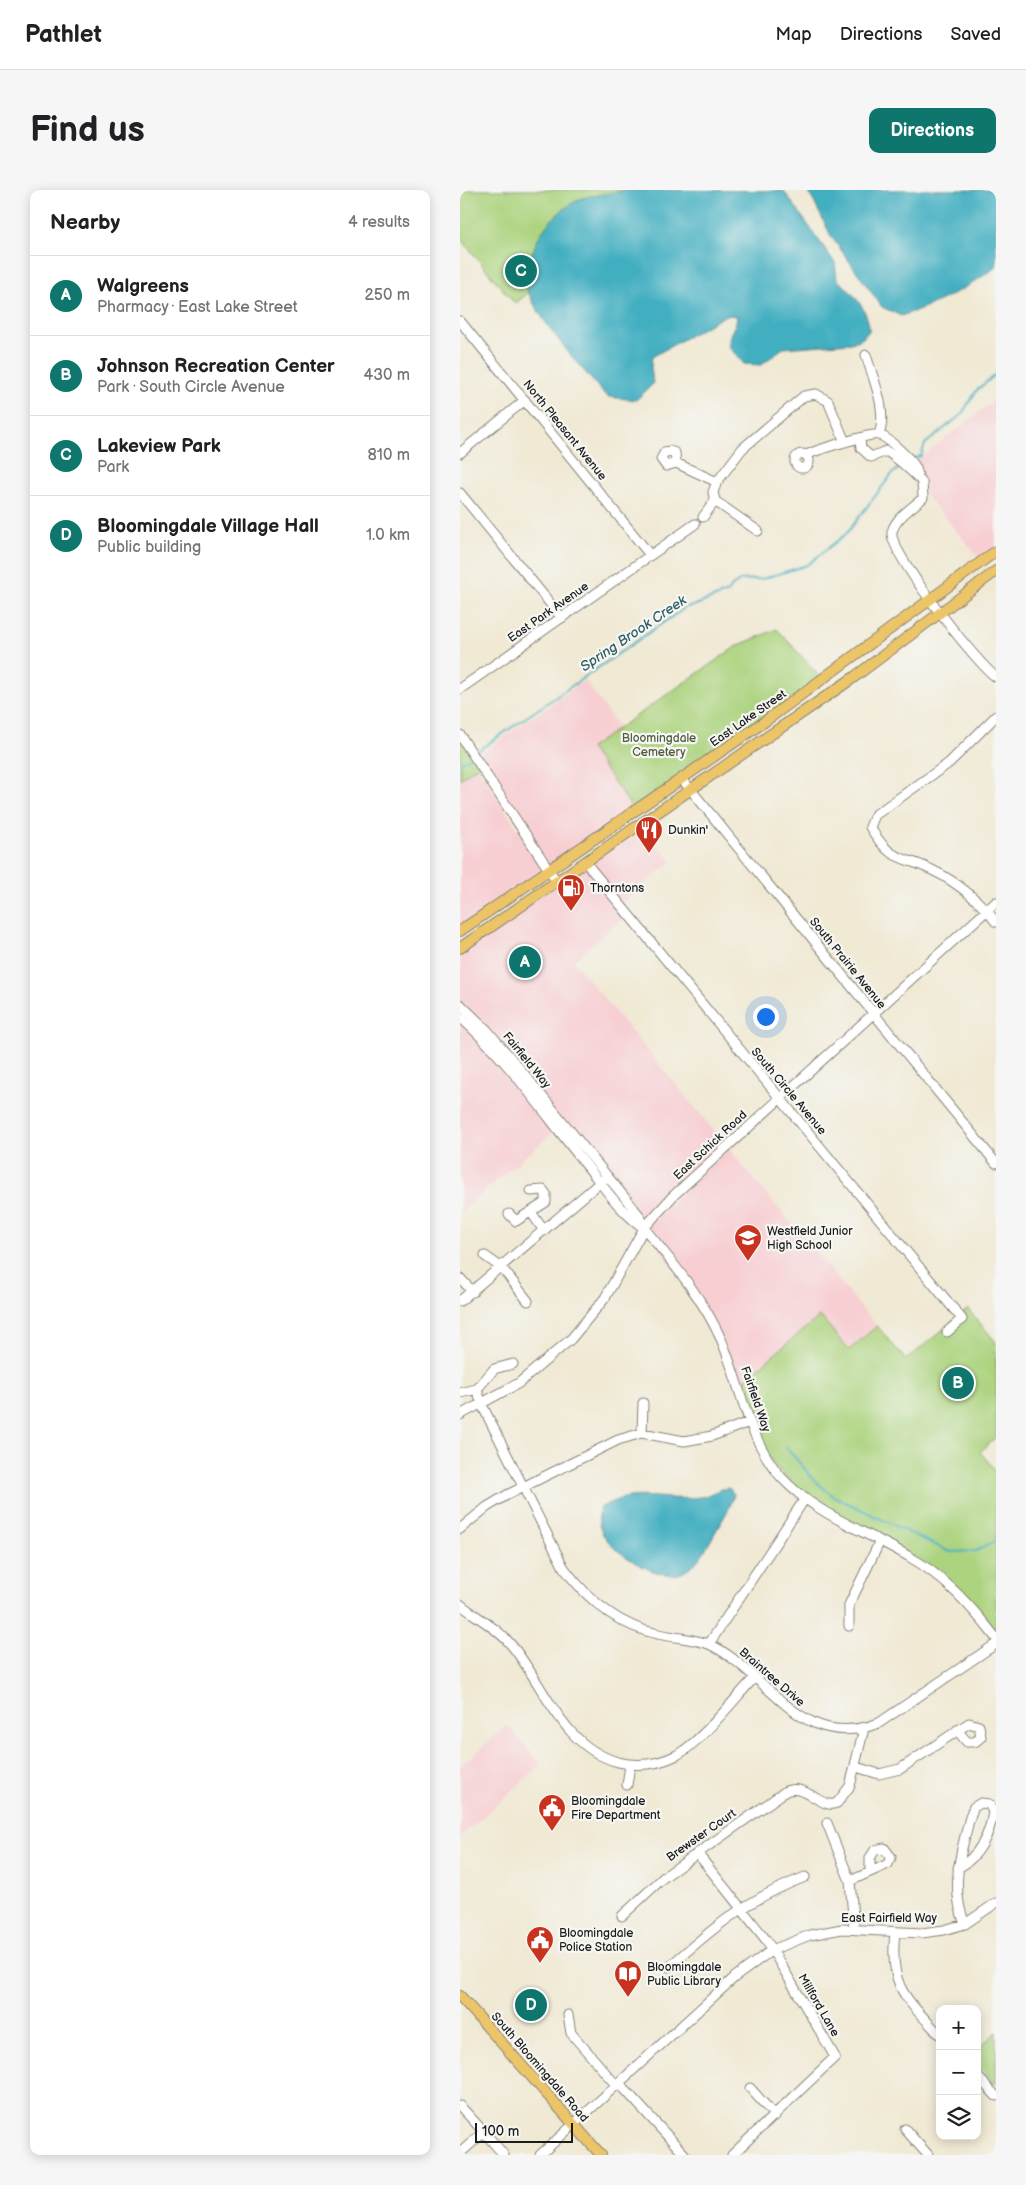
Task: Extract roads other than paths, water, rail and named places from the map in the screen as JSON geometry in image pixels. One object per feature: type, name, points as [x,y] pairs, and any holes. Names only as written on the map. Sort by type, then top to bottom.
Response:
[{"type":"main road","name":"East Lake Street","points":[[460,931],[842,667],[996,551]]},
{"type":"main road","points":[[460,948],[853,678],[996,571]]},
{"type":"main road","name":"South Bloomingdale Road","points":[[460,1996],[601,2155]]},
{"type":"street","name":"North Pleasant Avenue","points":[[460,321],[650,555]]},
{"type":"street","points":[[866,355],[882,411],[883,424],[879,435]]},
{"type":"street","points":[[758,531],[715,501],[713,492],[717,482],[742,448],[804,396],[816,394],[828,401],[845,442]]},
{"type":"street","points":[[460,453],[525,400]]},
{"type":"street","points":[[806,455],[845,442],[860,440],[869,434],[879,435],[907,463],[922,482],[923,498],[896,523],[892,534],[896,548],[940,613],[977,661],[996,678]]},
{"type":"street","points":[[860,440],[861,448],[871,457],[886,452],[895,455],[907,463]]},
{"type":"street","points":[[676,463],[717,482]]},
{"type":"street","points":[[460,492],[562,618]]},
{"type":"street","points":[[703,516],[715,501]]},
{"type":"street","name":"East Park Avenue","points":[[460,689],[695,524]]},
{"type":"street","points":[[996,716],[949,763],[876,815],[867,827],[884,848],[895,857],[942,875],[988,911],[996,922]]},
{"type":"street","points":[[460,735],[557,882]]},
{"type":"street","name":"South Prairie Avenue","points":[[682,779],[996,1163]]},
{"type":"street","name":"South Circle Avenue","points":[[586,863],[962,1319],[947,1332]]},
{"type":"street","name":"East Schick Road","points":[[460,1415],[482,1405],[527,1378],[584,1325],[612,1286],[644,1228],[674,1196],[996,902]]},
{"type":"street","name":"Fairfield Way","points":[[460,1004],[487,1030],[604,1180]]},
{"type":"street","name":"Fairfield Way","points":[[460,1017],[513,1073],[604,1180],[639,1215],[644,1228],[685,1278],[711,1319],[728,1356],[749,1422],[771,1463],[804,1500],[910,1557],[944,1581],[970,1606],[996,1638]]},
{"type":"street","points":[[460,1301],[502,1268],[604,1180]]},
{"type":"street","points":[[509,1214],[516,1221],[546,1202],[546,1194],[543,1190],[532,1191]]},
{"type":"street","points":[[531,1212],[544,1231]]},
{"type":"street","points":[[485,1256],[502,1268],[528,1301]]},
{"type":"street","points":[[460,1278],[473,1292]]},
{"type":"street","points":[[460,1393],[477,1389],[494,1369],[514,1364]]},
{"type":"street","name":"Braintree Drive","points":[[477,1389],[482,1405],[564,1568],[593,1601],[613,1615],[637,1627],[661,1635],[708,1644],[735,1660],[796,1714],[815,1725],[840,1731],[864,1728],[891,1717],[996,1644]]},
{"type":"street","points":[[642,1433],[643,1403]]},
{"type":"street","points":[[460,1529],[487,1507],[618,1440],[642,1433],[684,1441],[712,1436],[749,1422]]},
{"type":"street","points":[[708,1644],[804,1500]]},
{"type":"street","points":[[849,1626],[849,1605],[880,1542]]},
{"type":"street","points":[[460,1604],[511,1645],[527,1665],[562,1721],[581,1741],[601,1756],[630,1765],[660,1761],[686,1749],[755,1677]]},
{"type":"street","points":[[864,1728],[856,1767],[879,1774],[891,1772],[904,1766],[958,1730]]},
{"type":"street","points":[[627,1785],[630,1765]]},
{"type":"street","name":"Brewster Court","points":[[622,1916],[664,1877],[786,1791],[792,1789],[803,1790],[833,1805],[850,1786],[856,1767]]},
{"type":"street","points":[[958,1868],[973,1857],[990,1827],[992,1808],[986,1803],[977,1804],[972,1811],[958,1868],[958,1902],[965,1924]]},
{"type":"street","points":[[827,1823],[850,1881],[854,1928]]},
{"type":"street","name":"Millford Lane","points":[[697,1853],[772,1950],[837,2057],[732,2155]]},
{"type":"street","points":[[850,1881],[870,1870]]},
{"type":"street","points":[[669,1967],[718,1924],[741,1908],[780,1887],[805,1877]]},
{"type":"street","name":"East Fairfield Way","points":[[540,2155],[735,1977],[772,1950],[810,1935],[854,1928],[895,1932],[935,1932],[965,1924],[996,1903]]},
{"type":"street","points":[[895,1932],[893,1967],[897,1982],[905,1996],[936,2031]]},
{"type":"street","points":[[568,2015],[571,2033],[685,2155]]},
{"type":"street","points":[[981,2080],[996,2096]]},
{"type":"street","points":[[750,2088],[775,2116]]},
{"type":"street","points":[[460,2106],[504,2155]]},
{"type":"street","points":[[905,2129],[928,2155]]},
{"type":"street","points":[[460,2153],[484,2132]]},
{"type":"water","points":[[626,190],[784,191],[835,263],[837,280],[859,302],[867,316],[869,331],[862,339],[851,343],[783,348],[761,365],[744,364],[729,347],[731,333],[737,316],[726,315],[652,357],[653,384],[636,400],[609,397],[603,393],[568,352],[541,316],[531,299],[525,283],[524,270],[542,232],[565,208],[584,198]]},
{"type":"water","points":[[808,190],[996,190],[996,267],[951,295],[901,316],[882,307],[831,236]]},
{"type":"water","points":[[729,1488],[734,1494],[731,1503],[710,1542],[693,1565],[682,1573],[672,1575],[660,1573],[635,1562],[613,1546],[600,1528],[600,1508],[613,1501],[637,1496],[700,1497]]},
{"type":"waterway","name":"Spring Brook Creek","points":[[912,459],[921,456],[925,444],[961,415],[977,390],[996,374]]},
{"type":"waterway","name":"Spring Brook Creek","points":[[479,750],[686,607],[728,592],[732,586],[741,580],[762,579],[807,565],[847,533],[892,474],[902,466]]},
{"type":"waterway","name":"Spring Brook Creek","points":[[460,763],[469,758]]},
{"type":"waterway","points":[[786,1447],[814,1480],[833,1496],[950,1552],[976,1551],[996,1541]]},
{"type":"place","name":"Lakeview Park","points":[[521,271]]},
{"type":"place","name":"Dunkin'","points":[[649,854]]},
{"type":"place","name":"Thorntons","points":[[571,912]]},
{"type":"place","name":"Walgreens","points":[[525,962]]},
{"type":"place","name":"Westfield Junior High School","points":[[748,1262]]},
{"type":"place","name":"Johnson Recreation Center","points":[[958,1383]]},
{"type":"place","name":"Bloomingdale Fire Department","points":[[552,1832]]},
{"type":"place","name":"Bloomingdale Police Station","points":[[540,1964]]},
{"type":"place","name":"Bloomingdale Public Library","points":[[628,1998]]},
{"type":"place","name":"Bloomingdale Village Hall","points":[[531,2005]]},
{"type":"park label","name":"Bloomingdale Cemetery","points":[[659,745]]}]
